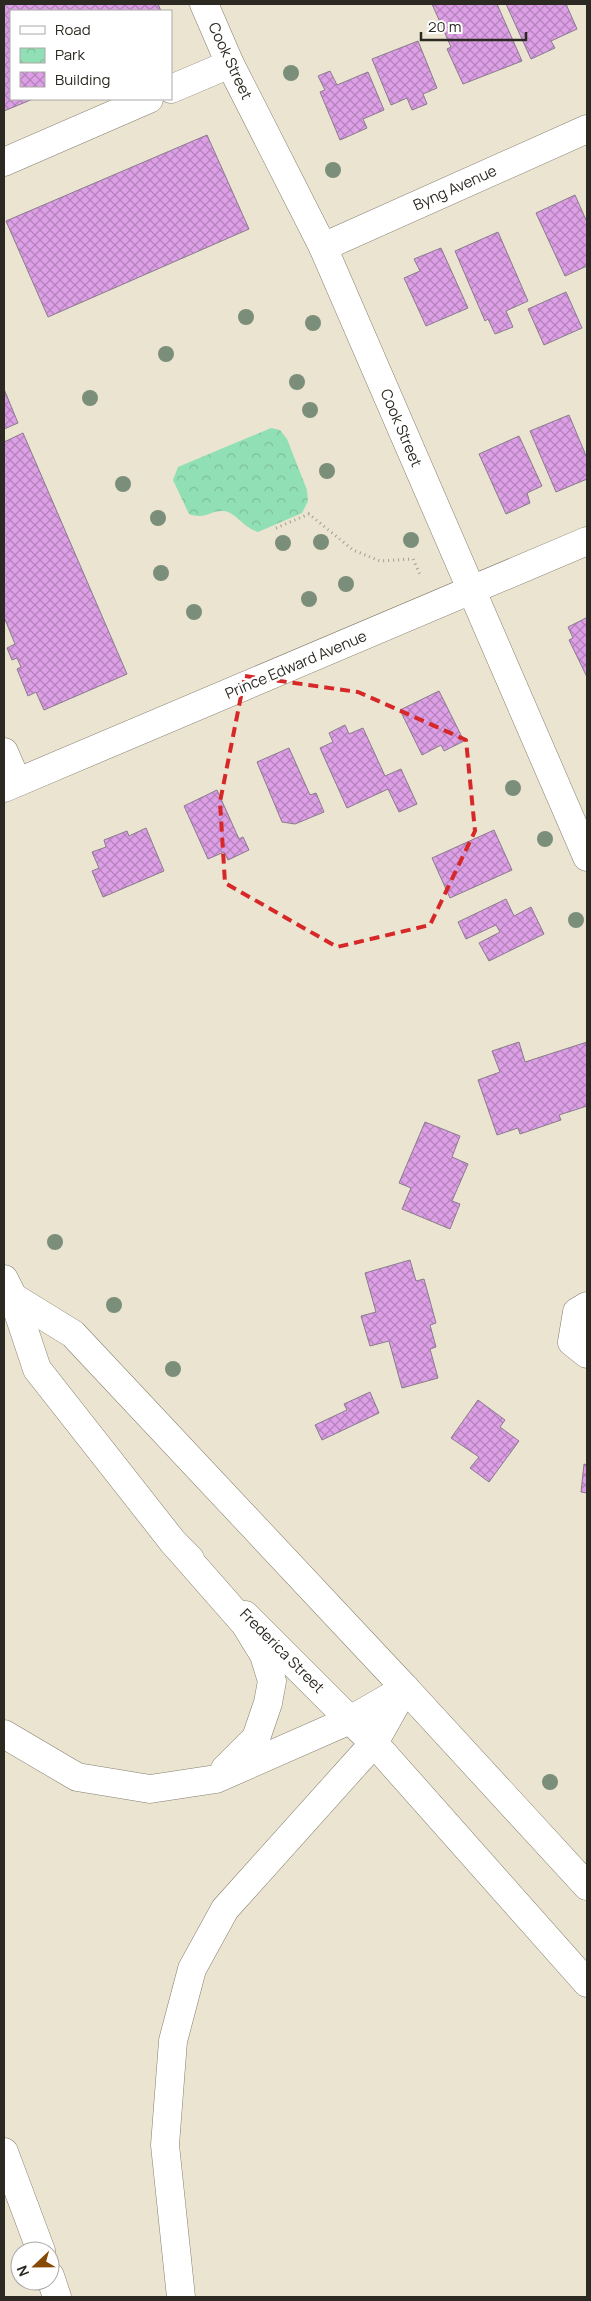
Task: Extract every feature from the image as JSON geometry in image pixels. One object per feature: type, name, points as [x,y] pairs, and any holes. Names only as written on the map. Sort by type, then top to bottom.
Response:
[{"type":"main road","name":"Cook Street","points":[[204,4],[230,64],[323,247],[587,857]]},
{"type":"main road","points":[[172,89],[230,64]]},
{"type":"main road","points":[[4,162],[148,100]]},
{"type":"main road","name":"Byng Avenue","points":[[323,247],[587,128]]},
{"type":"main road","name":"Prince Edward Avenue","points":[[10,785],[587,541]]},
{"type":"main road","points":[[4,752],[10,785]]},
{"type":"main road","name":"Frederica Street","points":[[8,1288],[37,1369],[173,1542],[374,1744],[587,1982]]},
{"type":"main road","name":"Frederica Street","points":[[8,1288],[73,1334],[405,1688],[587,1886]]},
{"type":"main road","points":[[587,1306],[577,1312],[572,1342],[587,1354]]},
{"type":"main road","points":[[173,1542],[245,1624],[264,1655],[272,1681],[268,1703],[256,1738],[216,1779]]},
{"type":"main road","points":[[4,1734],[77,1777],[150,1789],[216,1779],[350,1720],[405,1688]]},
{"type":"main road","points":[[181,2297],[165,2145],[173,2041],[192,1968],[225,1909],[374,1744],[405,1688]]},
{"type":"main road","points":[[4,2152],[37,2241]]},
{"type":"path","points":[[276,528],[309,514],[353,550],[380,561],[413,559],[434,607]]},
{"type":"highlighted area","points":[[245,676],[358,692],[466,740],[475,831],[430,925],[337,947],[225,883],[220,802]]},
{"type":"green space","points":[[271,428],[280,430],[287,439],[307,490],[308,501],[302,513],[258,532],[228,512],[219,511],[200,516],[189,514],[173,480],[178,467]]},
{"type":"building","points":[[4,4],[158,4],[161,10],[10,10],[10,100],[31,100],[4,111]]},
{"type":"building","points":[[432,4],[497,4],[522,61],[463,84],[447,49],[451,47]]},
{"type":"building","points":[[506,4],[566,4],[577,29],[551,41],[555,48],[531,59]]},
{"type":"building","points":[[418,41],[437,88],[423,94],[427,104],[412,110],[407,98],[391,105],[372,59]]},
{"type":"building","points":[[330,71],[337,85],[368,72],[384,110],[363,119],[367,128],[340,140],[320,92],[325,90],[318,76]]},
{"type":"building","points":[[207,135],[249,229],[48,317],[6,221]]},
{"type":"building","points":[[575,195],[587,222],[587,266],[565,276],[536,213]]},
{"type":"building","points":[[498,232],[528,301],[506,311],[513,327],[495,334],[488,319],[485,321],[455,251]]},
{"type":"building","points":[[441,248],[468,308],[426,326],[404,278],[420,271],[414,259]]},
{"type":"building","points":[[566,292],[582,328],[544,345],[528,309]]},
{"type":"building","points":[[4,389],[18,423],[4,429]]},
{"type":"building","points":[[569,415],[587,458],[587,479],[556,492],[530,431]]},
{"type":"building","points":[[23,433],[127,674],[44,710],[36,692],[28,696],[17,669],[21,667],[17,658],[12,660],[7,648],[15,644],[4,617],[4,442]]},
{"type":"building","points":[[519,436],[542,486],[527,493],[530,503],[506,514],[479,454]]},
{"type":"building","points":[[586,618],[587,677],[569,640],[573,638],[568,627]]},
{"type":"building","points":[[439,691],[464,741],[444,751],[441,745],[422,755],[400,710]]},
{"type":"building","points":[[345,725],[349,734],[363,728],[385,776],[401,769],[417,804],[399,812],[388,789],[347,808],[320,748],[333,742],[329,733]]},
{"type":"building","points":[[289,748],[310,795],[316,793],[324,812],[295,824],[282,822],[257,762]]},
{"type":"building","points":[[217,790],[239,839],[243,837],[249,850],[228,860],[224,852],[208,859],[184,806]]},
{"type":"building","points":[[146,828],[164,871],[103,897],[92,871],[99,868],[92,852],[106,847],[104,840],[127,831],[129,836]]},
{"type":"building","points":[[494,830],[512,870],[450,898],[432,858]]},
{"type":"building","points":[[506,899],[514,916],[531,907],[544,934],[489,961],[479,943],[500,932],[496,925],[466,939],[458,922]]},
{"type":"building","points":[[519,1042],[525,1062],[587,1042],[587,1106],[559,1115],[561,1120],[520,1134],[518,1128],[497,1135],[478,1080],[500,1072],[492,1051]]},
{"type":"building","points":[[425,1122],[460,1136],[452,1157],[468,1164],[452,1201],[460,1204],[450,1229],[402,1209],[411,1188],[399,1183]]},
{"type":"building","points":[[410,1260],[416,1281],[424,1279],[436,1323],[430,1325],[436,1347],[430,1349],[438,1378],[402,1388],[389,1341],[370,1346],[361,1316],[376,1312],[365,1273]]},
{"type":"building","points":[[370,1392],[379,1413],[322,1440],[315,1425],[347,1410],[344,1404]]},
{"type":"building","points":[[478,1400],[505,1420],[500,1427],[519,1441],[489,1482],[470,1468],[479,1457],[451,1438]]},
{"type":"building","points":[[584,1464],[587,1465],[587,1493],[581,1492]]}]
